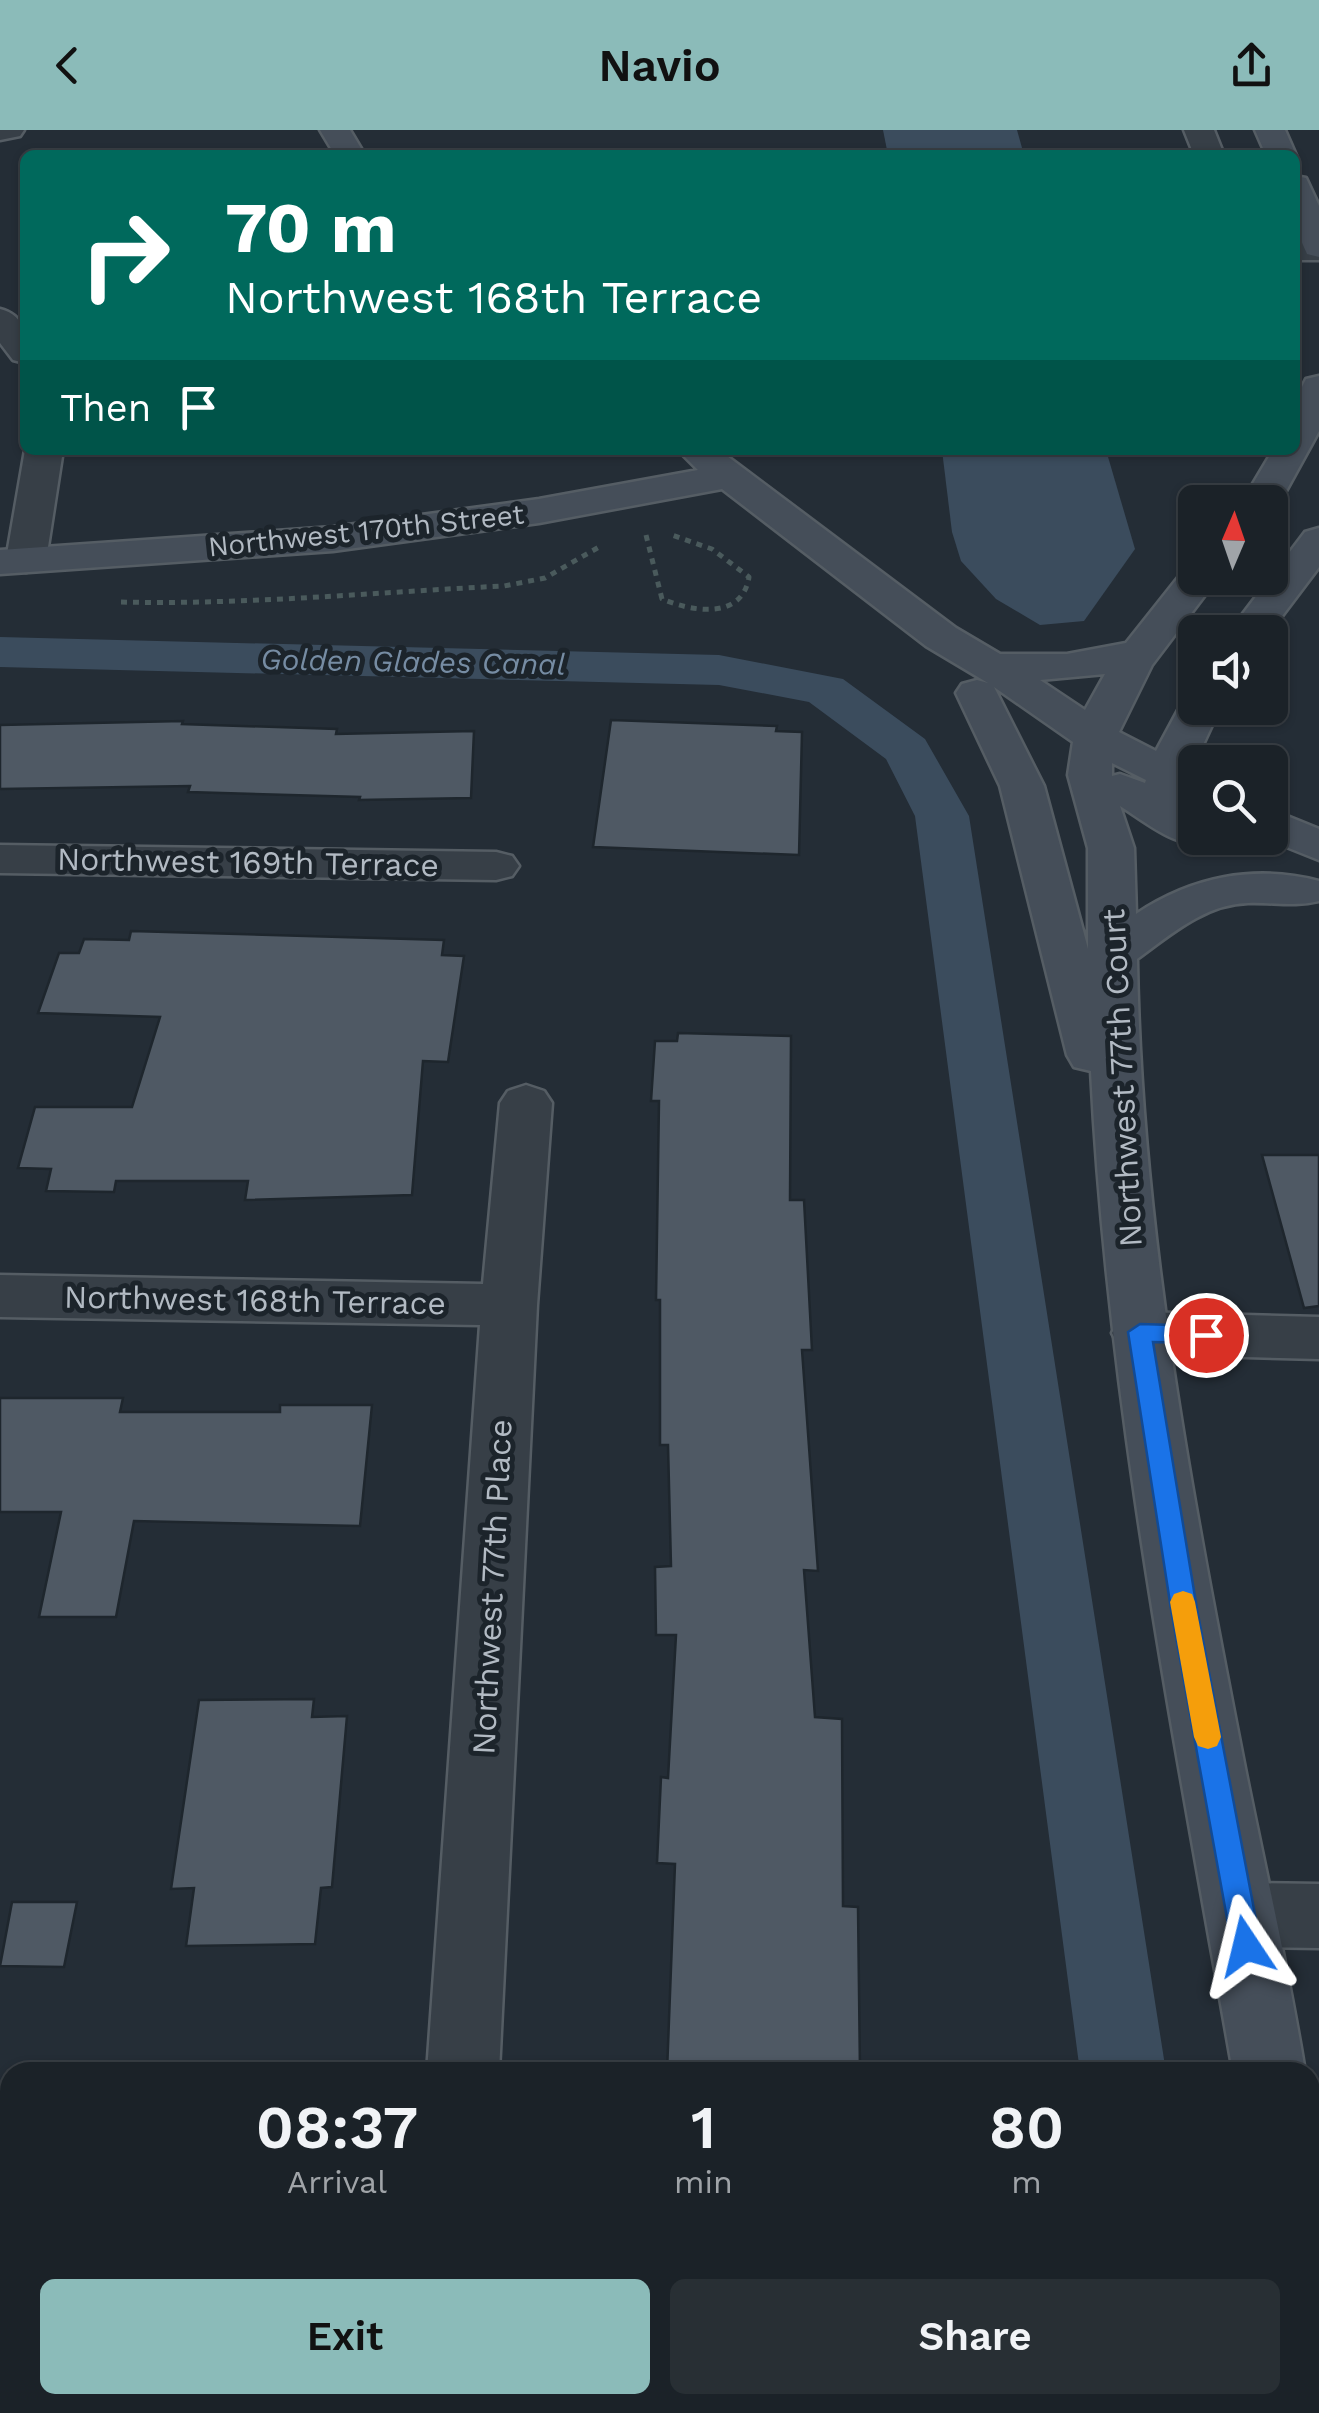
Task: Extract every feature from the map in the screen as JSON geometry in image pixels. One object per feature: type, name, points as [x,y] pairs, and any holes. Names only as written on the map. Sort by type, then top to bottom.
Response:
[{"type":"street","points":[[0,131],[10,130]]},
{"type":"street","points":[[1300,198],[1319,248]]},
{"type":"street","points":[[0,320],[20,346]]},
{"type":"street","points":[[1300,433],[1319,387]]},
{"type":"street","points":[[13,561],[43,455]]},
{"type":"street","points":[[702,455],[941,637],[984,680],[1092,753],[1178,800]]},
{"type":"street","points":[[1271,485],[1289,455]]},
{"type":"street","name":"Northwest 170th Street","points":[[13,561],[333,539],[539,511],[729,476]]},
{"type":"street","points":[[1262,615],[1319,540]]},
{"type":"street","points":[[1092,753],[1111,699],[1185,595]]},
{"type":"street","points":[[984,680],[1090,666],[1141,652]]},
{"type":"street","points":[[984,680],[1022,786],[1120,1159]]},
{"type":"street","name":"Northwest 77th Court","points":[[1092,753],[1113,852],[1110,955],[1120,1159],[1140,1332],[1184,1609],[1267,2062]]},
{"type":"street","points":[[1113,852],[1178,802]]},
{"type":"street","points":[[1288,832],[1319,846]]},
{"type":"street","points":[[1237,855],[1311,895]]},
{"type":"street","name":"Northwest 169th Terrace","points":[[0,859],[496,866]]},
{"type":"street","points":[[1110,955],[1185,904],[1216,892],[1248,888],[1311,895]]},
{"type":"street","name":"Northwest 77th Place","points":[[465,2062],[510,1305],[526,1103]]},
{"type":"street","name":"Northwest 168th Terrace","points":[[0,1296],[510,1305]]},
{"type":"street","points":[[1140,1332],[1319,1338]]},
{"type":"street","points":[[1241,1914],[1319,1916]]},
{"type":"path","points":[[646,534],[674,534],[704,543],[749,577],[749,588],[743,598],[727,608],[680,608],[662,598],[646,534]]},
{"type":"water","points":[[883,130],[1017,130],[1023,150],[887,150]]},
{"type":"water","points":[[943,455],[1107,455],[1135,549],[1084,621],[1040,625],[996,599],[961,561],[952,532]]},
{"type":"building","points":[[611,720],[777,726],[776,731],[802,732],[799,855],[593,847]]},
{"type":"building","points":[[183,721],[182,724],[337,729],[336,734],[474,731],[471,798],[359,800],[360,797],[188,792],[190,786],[0,789],[0,725]]},
{"type":"building","points":[[131,931],[444,940],[442,955],[464,956],[448,1062],[423,1061],[412,1195],[245,1200],[248,1181],[116,1181],[114,1192],[46,1191],[51,1169],[18,1168],[35,1107],[132,1107],[160,1017],[38,1013],[59,953],[79,953],[84,939],[129,940]]},
{"type":"building","points":[[678,1033],[791,1036],[790,1200],[804,1200],[812,1350],[802,1350],[818,1571],[804,1570],[815,1717],[842,1719],[843,1906],[858,1907],[860,2062],[667,2062],[675,1864],[657,1863],[661,1777],[668,1778],[676,1635],[656,1635],[655,1567],[671,1566],[668,1445],[660,1445],[660,1300],[656,1300],[659,1101],[651,1101],[655,1041],[677,1041]]},
{"type":"building","points":[[1262,1155],[1319,1155],[1319,1306],[1304,1308]]},
{"type":"building","points":[[0,1398],[123,1398],[120,1412],[280,1412],[280,1405],[372,1405],[360,1526],[134,1521],[116,1617],[39,1617],[61,1512],[0,1512]]},
{"type":"building","points":[[314,1699],[312,1717],[347,1716],[332,1887],[321,1888],[315,1944],[186,1946],[194,1888],[171,1889],[199,1700]]},
{"type":"building","points":[[12,1902],[77,1902],[64,1967],[0,1966]]},
{"type":"waterway","name":"Golden Glades Canal","points":[[0,652],[719,670],[825,690],[907,750],[942,816],[1122,2062]]},
{"type":"slow traffic","points":[[1183,1602],[1208,1737]]},
{"type":"route","points":[[1206,1335],[1140,1332],[1184,1609],[1246,1946]]}]
